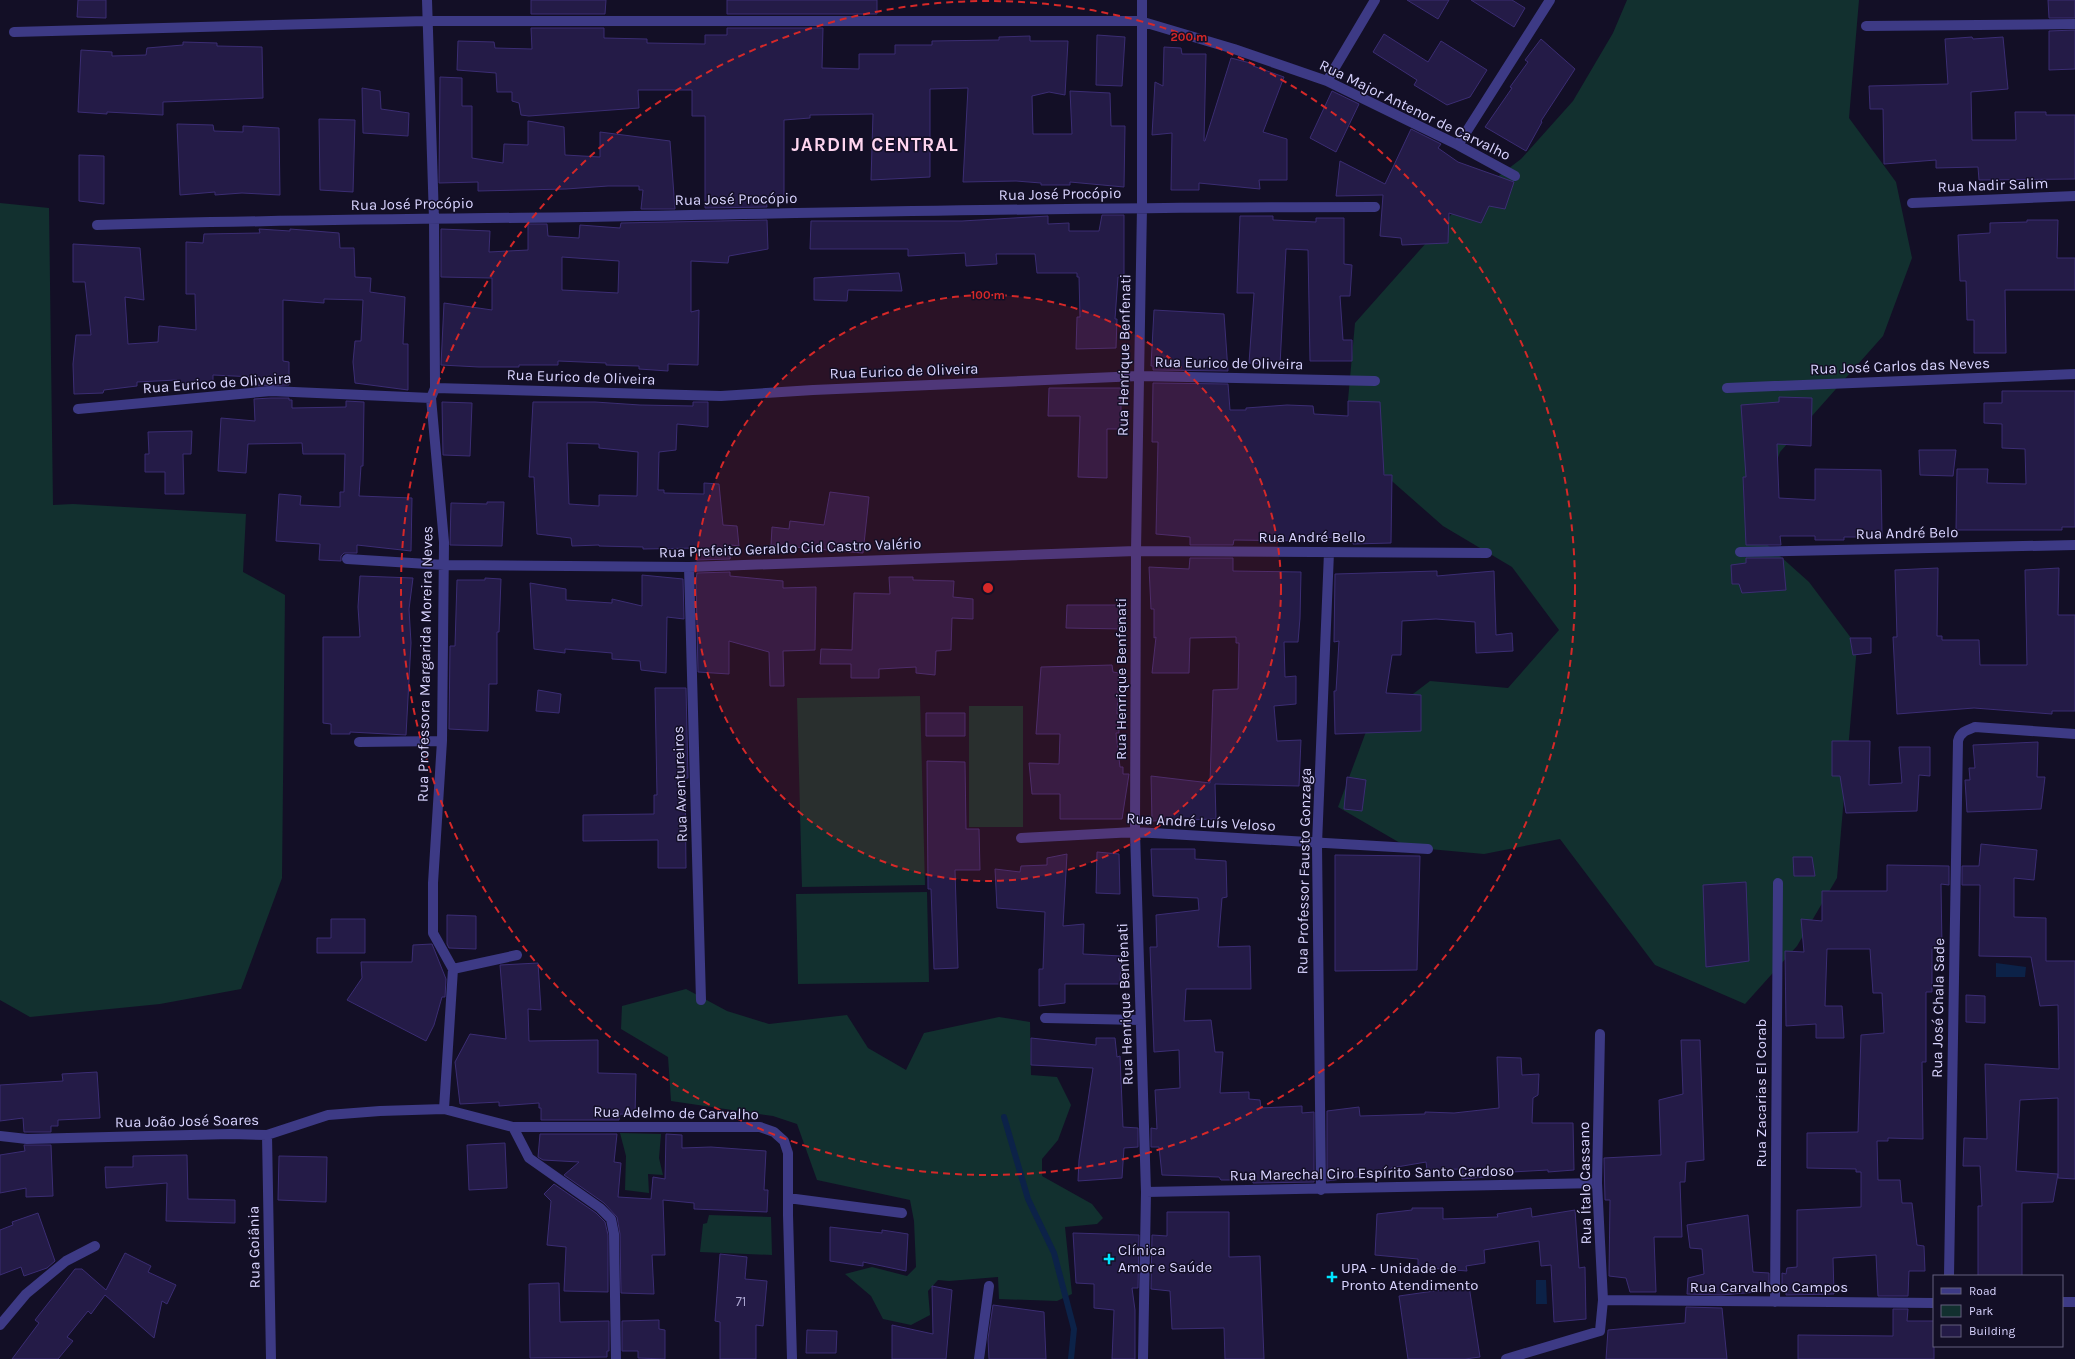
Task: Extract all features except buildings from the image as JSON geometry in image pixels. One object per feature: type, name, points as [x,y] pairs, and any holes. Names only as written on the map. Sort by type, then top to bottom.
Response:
[{"type":"street","name":"Rua Professora Margarida Moreira Neves","points":[[427,0],[426,21],[434,219],[435,388],[431,398],[444,542],[442,741],[433,883],[433,932],[453,969]]},
{"type":"street","name":"Rua Henrique Benfenati","points":[[1142,0],[1140,21],[1142,207],[1136,551],[1135,832],[1146,1192],[1143,1359]]},
{"type":"street","points":[[1327,81],[1375,0]]},
{"type":"street","points":[[1458,145],[1550,0]]},
{"type":"street","name":"Rua Major Antenor de Carvalho","points":[[14,32],[426,21],[1140,21],[1234,49],[1327,81],[1458,145],[1515,176]]},
{"type":"street","points":[[1866,26],[2075,24]]},
{"type":"street","name":"Rua Nadir Salim","points":[[1912,203],[2075,196]]},
{"type":"street","name":"Rua José Procópio","points":[[97,225],[242,220],[434,219],[1142,207],[1375,207]]},
{"type":"street","name":"Rua José Carlos das Neves","points":[[1727,388],[2075,374]]},
{"type":"street","name":"Rua Eurico de Oliveira","points":[[435,388],[721,396],[813,390],[1139,376],[1375,381]]},
{"type":"street","name":"Rua Eurico de Oliveira","points":[[78,409],[271,391],[431,398]]},
{"type":"street","name":"Rua André Belo","points":[[1740,552],[2075,545]]},
{"type":"street","name":"Rua André Bello","points":[[1136,551],[1487,553]]},
{"type":"street","name":"Rua Prefeito Geraldo Cid Castro Valério","points":[[347,559],[444,565],[689,567],[1136,551]]},
{"type":"street","name":"Rua Professor Fausto Gonzaga","points":[[1321,1190],[1317,844],[1329,552]]},
{"type":"street","name":"Rua Aventureiros","points":[[689,567],[701,1000]]},
{"type":"street","name":"Rua José Chala Sade","points":[[1949,1275],[1959,735],[1965,730],[1976,726],[2075,734]]},
{"type":"street","points":[[359,742],[442,741]]},
{"type":"street","name":"Rua André Luís Veloso","points":[[1021,838],[1135,832],[1317,844],[1428,849]]},
{"type":"street","name":"Rua Zacarias El Corab","points":[[1775,1302],[1778,884]]},
{"type":"street","points":[[444,1109],[453,969],[517,955]]},
{"type":"street","points":[[1045,1018],[1140,1020]]},
{"type":"street","name":"Rua Ítalo Cassano","points":[[1535,1349],[1600,1331],[1604,1300],[1597,1183],[1600,1034]]},
{"type":"street","name":"Rua Adelmo de Carvalho","points":[[444,1109],[513,1127],[760,1127],[774,1132],[784,1141],[788,1153],[792,1359]]},
{"type":"street","name":"Rua João José Soares","points":[[0,1136],[27,1139],[231,1134],[267,1135],[328,1115],[380,1110],[444,1109]]},
{"type":"street","points":[[513,1127],[529,1158],[600,1208],[611,1219],[614,1234],[616,1359]]},
{"type":"street","name":"Rua Goiânia","points":[[267,1135],[271,1359]]},
{"type":"street","name":"Rua Marechal Ciro Espírito Santo Cardoso","points":[[1146,1192],[1321,1190],[1597,1183]]},
{"type":"street","points":[[788,1198],[902,1213]]},
{"type":"street","points":[[0,1325],[26,1294],[66,1261],[95,1246]]},
{"type":"street","points":[[979,1359],[989,1286]]},
{"type":"street","name":"Rua Carvalhoo Campos","points":[[1604,1300],[1933,1303]]},
{"type":"street","points":[[2063,1302],[2075,1302]]},
{"type":"street","points":[[1506,1359],[1535,1349],[1541,1359]]},
{"type":"green space","points":[[1627,0],[1859,0],[1849,118],[1896,182],[1912,258],[1883,336],[1780,452],[1752,531],[1809,582],[1857,646],[1837,878],[1797,946],[1745,1004],[1655,965],[1560,839],[1484,854],[1407,847],[1338,807],[1367,729],[1430,681],[1508,688],[1559,630],[1512,567],[1443,526],[1385,475],[1348,400],[1355,323],[1458,207],[1521,159],[1573,101],[1613,33]]},
{"type":"green space","points":[[0,203],[49,208],[53,505],[73,504],[246,514],[243,572],[285,595],[282,878],[241,989],[160,1004],[30,1017],[0,1000]]},
{"type":"green space","points":[[920,696],[925,885],[802,887],[797,698]]},
{"type":"green space","points":[[969,706],[1023,706],[1023,827],[969,827]]},
{"type":"green space","points":[[927,892],[929,982],[798,984],[796,894]]},
{"type":"green space","points":[[686,989],[727,1011],[769,1024],[847,1015],[868,1048],[906,1070],[924,1033],[999,1017],[1030,1022],[1031,1075],[1057,1077],[1071,1105],[1058,1140],[1042,1159],[1042,1176],[1092,1204],[1103,1218],[1097,1224],[1065,1227],[1072,1294],[1057,1301],[999,1299],[998,1277],[949,1281],[938,1280],[928,1291],[930,1315],[911,1325],[883,1319],[871,1296],[845,1274],[872,1267],[907,1276],[916,1267],[914,1221],[910,1200],[817,1180],[797,1124],[773,1116],[671,1101],[668,1057],[621,1029],[622,1006]]},
{"type":"green space","points":[[620,1133],[661,1134],[659,1158],[663,1175],[648,1174],[649,1193],[625,1190],[626,1156]]},
{"type":"green space","points":[[709,1215],[771,1217],[772,1255],[700,1252],[703,1224],[707,1223]]},
{"type":"water","points":[[1996,963],[2026,967],[2025,977],[1996,977]]},
{"type":"water","points":[[1536,1280],[1546,1280],[1547,1304],[1536,1304]]},
{"type":"waterway","points":[[1004,1117],[1028,1199],[1054,1253],[1074,1329],[1071,1359]]},
{"type":"place","name":"Clínica Amor e Saúde","points":[[1109,1259]]},
{"type":"place","name":"UPA - Unidade de Pronto Atendimento","points":[[1332,1277]]},
{"type":"district","name":"JARDIM CENTRAL","points":[[875,145]]}]
